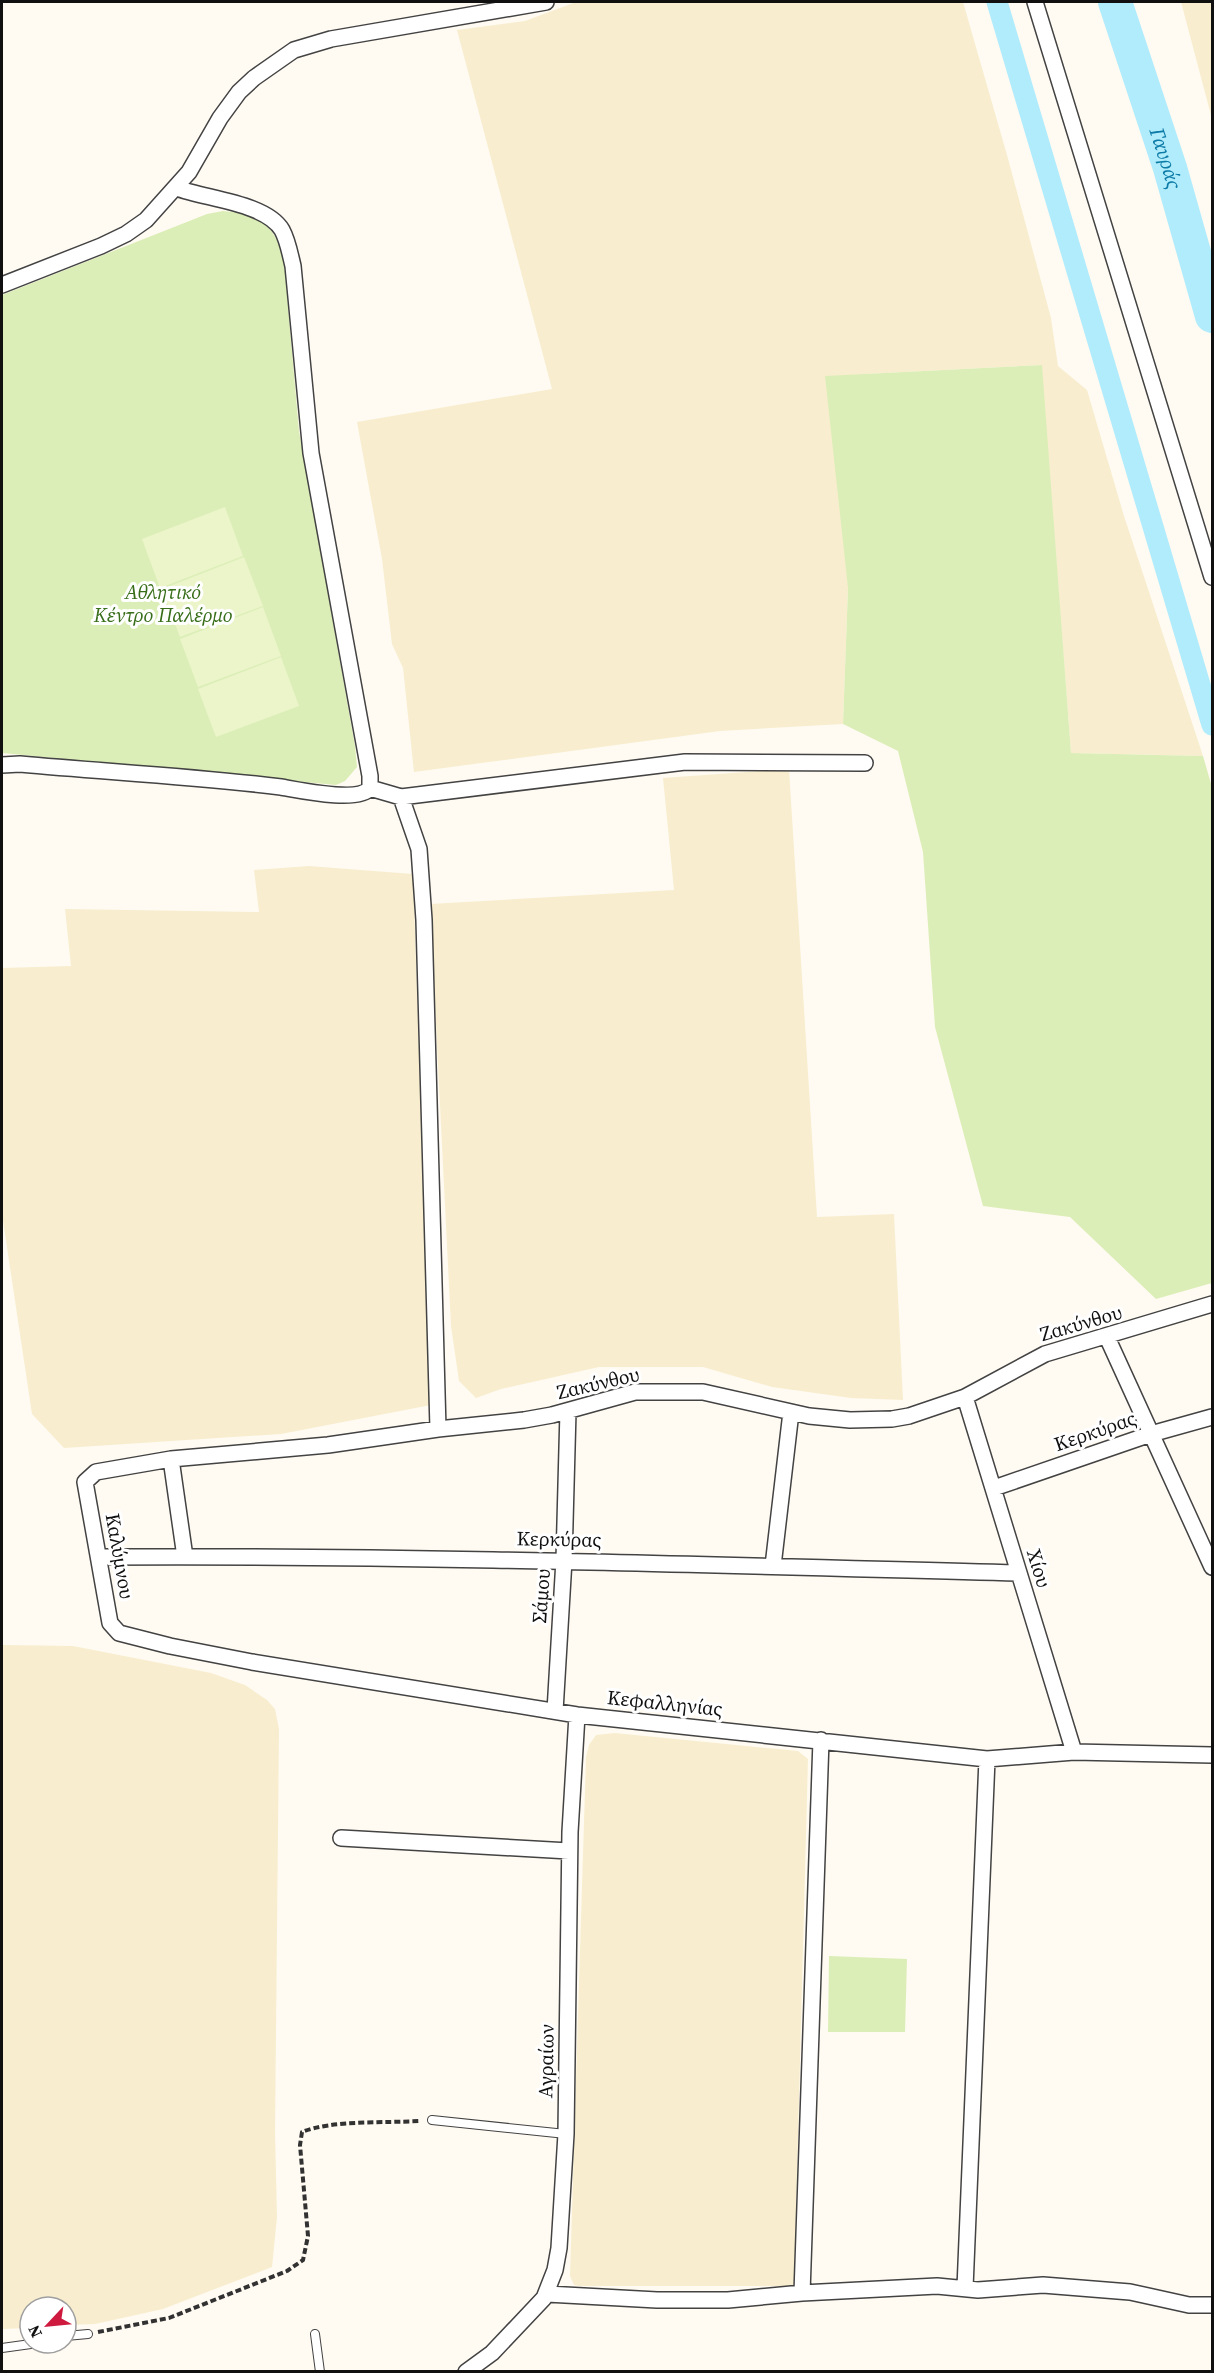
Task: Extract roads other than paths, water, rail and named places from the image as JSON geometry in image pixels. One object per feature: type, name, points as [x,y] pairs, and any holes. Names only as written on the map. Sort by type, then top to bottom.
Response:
[{"type":"street","points":[[2,285],[126,234],[146,220],[189,172],[220,118],[239,92],[266,68],[294,50],[331,39],[546,2]]},
{"type":"street","points":[[1035,2],[1212,577]]},
{"type":"street","points":[[177,188],[263,212],[279,226],[288,245],[294,276],[311,453],[370,776],[370,788]]},
{"type":"street","points":[[2,765],[20,764],[243,783],[333,794],[361,794],[370,788],[401,797],[685,762],[865,763]]},
{"type":"street","points":[[401,797],[419,849],[423,901],[438,1429]]},
{"type":"street","name":"Ζακύνθου","points":[[86,1482],[96,1472],[171,1459],[328,1445],[438,1429],[524,1420],[568,1411],[635,1392],[676,1390],[719,1395],[791,1412],[850,1420],[892,1419],[909,1416],[965,1397],[1031,1360],[1212,1304]]},
{"type":"street","points":[[1107,1337],[1212,1567]]},
{"type":"street","name":"Χίου","points":[[965,1397],[1074,1752]]},
{"type":"street","name":"Σάμου","points":[[555,1711],[564,1560],[568,1411]]},
{"type":"street","points":[[773,1566],[791,1412]]},
{"type":"street","name":"Κερκύρας","points":[[994,1488],[1151,1434],[1212,1417]]},
{"type":"street","points":[[171,1459],[185,1557]]},
{"type":"street","name":"Καλύμνου","points":[[86,1482],[110,1623],[119,1633]]},
{"type":"street","name":"Κερκύρας","points":[[99,1557],[564,1560],[1018,1573]]},
{"type":"street","name":"Κεφαλληνίας","points":[[119,1633],[170,1646],[252,1662],[577,1715],[987,1759],[1074,1752],[1212,1755]]},
{"type":"street","name":"Αγραίων","points":[[466,2372],[492,2353],[547,2294],[559,2248],[566,2134],[569,1851],[577,1715]]},
{"type":"street","points":[[802,2293],[821,1740]]},
{"type":"street","points":[[965,2288],[987,1759]]},
{"type":"street","points":[[341,1838],[569,1851]]},
{"type":"street","points":[[547,2294],[669,2300],[728,2300],[802,2293],[937,2286],[978,2290],[1043,2285],[1130,2292],[1190,2305],[1212,2305]]},
{"type":"lane","points":[[432,2120],[566,2134]]},
{"type":"lane","points":[[78,2335],[88,2334]]},
{"type":"lane","points":[[315,2334],[320,2372]]},
{"type":"lane","points":[[2,2348],[18,2346]]},
{"type":"waterway","points":[[997,2],[1212,725]]},
{"type":"waterway","name":"Γαυράς","points":[[1115,2],[1170,168],[1212,316]]},
{"type":"park label","name":"Αθλητικό Κέντρο Παλέρμο","points":[[163,604]]}]
